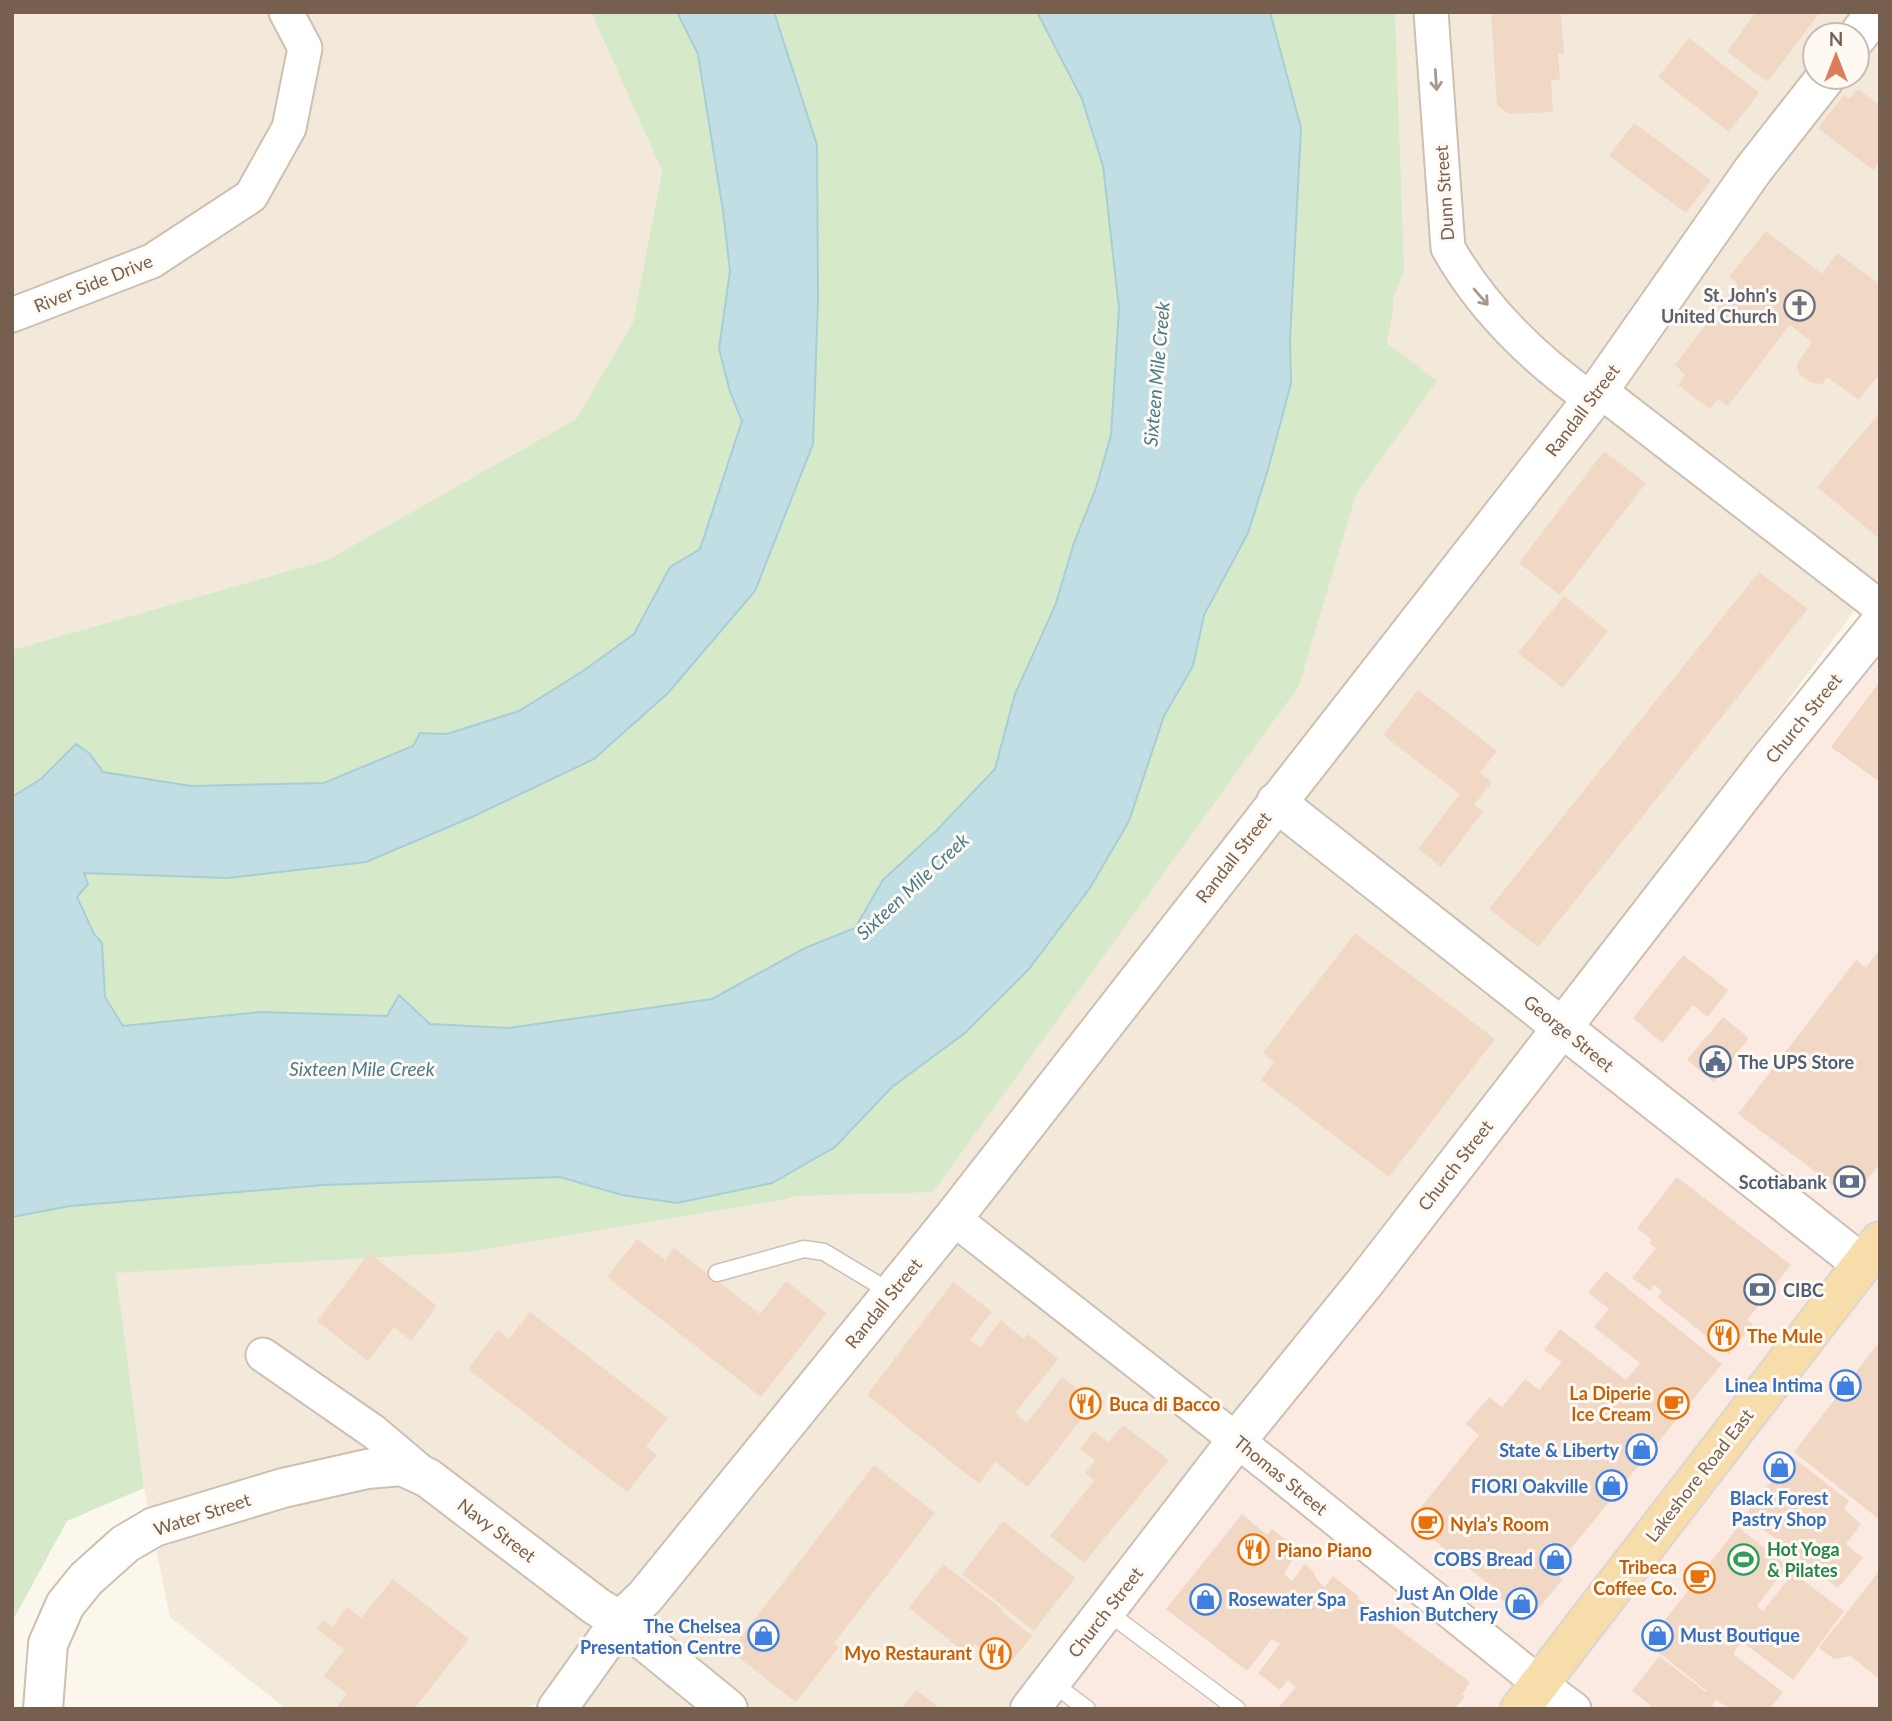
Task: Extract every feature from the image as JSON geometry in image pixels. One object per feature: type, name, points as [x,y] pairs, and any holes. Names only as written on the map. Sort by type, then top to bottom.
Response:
[{"type":"main road","name":"Lakeshore Road East","points":[[1529,1696],[1871,1253]]},
{"type":"street","name":"River Side Drive","points":[[12,315],[152,261],[251,196],[289,128],[305,48],[286,12]]},
{"type":"street","name":"Dunn Street","points":[[1431,12],[1448,248],[1466,280],[1514,334],[1559,376],[1595,395],[1880,607]]},
{"type":"street","name":"Randall Street","points":[[557,1709],[620,1621],[645,1597],[953,1217],[1595,395],[1753,170],[1815,91]]},
{"type":"street","name":"Church Street","points":[[1041,1695],[1237,1440],[1366,1280],[1770,759],[1880,623]]},
{"type":"street","name":"George Street","points":[[1276,803],[1561,1028],[1871,1253]]},
{"type":"street","name":"Thomas Street","points":[[953,1217],[1237,1440],[1529,1696],[1574,1709]]},
{"type":"street","name":"Navy Street","points":[[263,1355],[374,1432],[428,1478],[596,1606],[620,1621],[728,1709]]},
{"type":"street","name":"Water Street","points":[[43,1709],[48,1644],[65,1605],[86,1578],[125,1544],[144,1532],[283,1488],[367,1469],[402,1466],[428,1478]]},
{"type":"lane","points":[[717,1273],[804,1249],[824,1252],[892,1293]]},
{"type":"lane","points":[[1106,1611],[1237,1709]]},
{"type":"lane","points":[[1041,1695],[1087,1709]]},
{"type":"shaded area","points":[[12,12],[591,12],[662,171],[633,322],[576,419],[327,560],[12,650]]},
{"type":"shaded area","points":[[1383,12],[1880,12],[1880,576],[1041,1709],[574,1709],[547,1693],[529,1709],[286,1709],[170,1617],[144,1488],[115,1268]]},
{"type":"shaded area","points":[[1880,616],[1880,1709],[1049,1709]]},
{"type":"green space","points":[[591,12],[1395,12],[1404,271],[1393,299],[1387,343],[1437,381],[1356,494],[1299,686],[933,1192],[795,1196],[468,1252],[116,1273],[144,1488],[67,1521],[12,1622],[12,650],[327,560],[576,419],[633,322],[662,171]]},
{"type":"water","name":"Sixteen Mile Creek","points":[[677,12],[774,12],[817,145],[818,298],[813,444],[755,591],[668,693],[594,759],[472,817],[366,862],[227,878],[84,873],[88,884],[77,897],[94,934],[102,943],[105,997],[123,1026],[260,1012],[387,1016],[399,995],[430,1024],[508,1028],[712,999],[805,948],[855,928],[883,880],[936,831],[995,769],[1015,694],[1055,606],[1074,543],[1096,488],[1111,435],[1119,308],[1103,166],[1082,99],[1037,12],[1270,12],[1301,128],[1290,339],[1291,383],[1248,533],[1204,615],[1193,666],[1164,716],[1129,821],[1090,888],[1029,969],[965,1033],[892,1087],[835,1147],[772,1183],[677,1203],[622,1195],[560,1177],[323,1185],[70,1206],[12,1217],[12,797],[41,779],[76,744],[89,753],[103,772],[191,786],[324,783],[413,746],[420,733],[447,734],[519,711],[583,671],[634,634],[670,567],[700,549],[742,421],[730,392],[719,349],[730,271],[723,211],[698,54]]},
{"type":"building","points":[[1491,12],[1561,12],[1564,54],[1558,54],[1560,80],[1551,80],[1553,112],[1509,114],[1497,105]]},
{"type":"building","points":[[1756,12],[1820,12],[1813,21],[1801,21],[1801,38],[1768,82],[1727,52]]},
{"type":"building","points":[[1689,38],[1759,93],[1729,132],[1658,77]]},
{"type":"building","points":[[1856,91],[1861,91],[1880,106],[1880,161],[1873,170],[1818,128],[1844,95],[1849,99]]},
{"type":"building","points":[[1634,123],[1711,180],[1686,213],[1609,156]]},
{"type":"building","name":"St. John's United Church","points":[[1766,231],[1822,274],[1837,253],[1880,284],[1880,373],[1859,400],[1827,377],[1823,384],[1812,383],[1799,374],[1797,364],[1812,342],[1790,325],[1728,406],[1718,399],[1710,409],[1678,385],[1685,375],[1675,365],[1737,283],[1729,277]]},
{"type":"building","points":[[1880,412],[1880,539],[1817,487]]},
{"type":"building","points":[[1604,451],[1646,483],[1560,595],[1519,563]]},
{"type":"building","points":[[1759,572],[1808,609],[1538,947],[1489,909]]},
{"type":"building","points":[[1564,596],[1608,631],[1563,688],[1518,653]]},
{"type":"building","points":[[1880,681],[1880,782],[1831,747]]},
{"type":"building","points":[[1418,690],[1497,751],[1480,773],[1492,782],[1474,805],[1483,812],[1441,867],[1418,849],[1460,794],[1383,735]]},
{"type":"building","points":[[1355,933],[1495,1039],[1389,1177],[1261,1080],[1274,1062],[1263,1053]]},
{"type":"building","points":[[1880,949],[1880,1163],[1852,1199],[1738,1114],[1856,960],[1866,968]]},
{"type":"building","points":[[1683,955],[1728,990],[1708,1017],[1693,1005],[1662,1043],[1633,1018]]},
{"type":"building","points":[[1723,1017],[1749,1038],[1714,1082],[1687,1060]]},
{"type":"building","points":[[1677,1177],[1791,1265],[1747,1320],[1753,1324],[1729,1354],[1657,1297],[1662,1291],[1654,1285],[1650,1291],[1632,1278],[1656,1248],[1649,1243],[1652,1240],[1637,1228]]},
{"type":"building","points":[[637,1239],[665,1260],[674,1248],[760,1314],[786,1281],[827,1313],[761,1397],[607,1277]]},
{"type":"building","points":[[369,1253],[437,1306],[411,1341],[394,1327],[368,1361],[317,1321]]},
{"type":"building","points":[[1606,1271],[1722,1364],[1569,1551],[1573,1554],[1557,1575],[1563,1579],[1532,1616],[1527,1612],[1523,1616],[1500,1598],[1502,1595],[1410,1521],[1479,1435],[1466,1424],[1489,1397],[1502,1407],[1525,1379],[1539,1390],[1562,1362],[1544,1350],[1560,1329],[1626,1380],[1640,1363],[1594,1327],[1609,1309],[1588,1293]]},
{"type":"building","points":[[953,1282],[992,1312],[970,1340],[980,1347],[1001,1320],[1024,1339],[1028,1334],[1058,1359],[1015,1413],[1027,1423],[1062,1377],[1094,1403],[1028,1487],[995,1462],[979,1484],[867,1395]]},
{"type":"building","points":[[530,1312],[668,1418],[646,1446],[657,1455],[627,1492],[468,1369],[498,1330],[509,1339]]},
{"type":"building","points":[[1877,1345],[1880,1345],[1880,1520],[1794,1452]]},
{"type":"building","points":[[1123,1425],[1169,1460],[1084,1563],[1050,1536],[1094,1481],[1085,1473],[1095,1460],[1080,1449],[1094,1431],[1108,1442]]},
{"type":"building","points":[[1791,1456],[1849,1501],[1844,1509],[1861,1524],[1846,1544],[1863,1558],[1838,1588],[1745,1515]]},
{"type":"building","points":[[874,1465],[935,1513],[834,1643],[839,1647],[796,1702],[730,1651]]},
{"type":"building","points":[[1242,1514],[1267,1535],[1272,1529],[1298,1549],[1284,1574],[1292,1581],[1305,1564],[1325,1587],[1333,1576],[1359,1597],[1358,1599],[1470,1682],[1462,1694],[1465,1696],[1455,1709],[1277,1709],[1296,1687],[1288,1680],[1280,1690],[1258,1673],[1280,1644],[1272,1639],[1247,1671],[1166,1609]]},
{"type":"building","points":[[1003,1521],[1075,1578],[1034,1631],[962,1574]]},
{"type":"building","points":[[1738,1527],[1787,1566],[1757,1606],[1763,1611],[1793,1573],[1844,1611],[1793,1680],[1742,1642],[1733,1654],[1783,1692],[1770,1709],[1731,1709],[1716,1700],[1712,1705],[1716,1709],[1655,1709],[1632,1691],[1659,1656],[1707,1691],[1647,1643]]},
{"type":"building","points":[[943,1564],[1002,1609],[1000,1610],[1032,1636],[1006,1668],[975,1644],[967,1654],[909,1608]]},
{"type":"building","points":[[1880,1570],[1880,1680],[1851,1656],[1834,1659],[1819,1648]]},
{"type":"building","points":[[393,1579],[469,1639],[414,1709],[335,1709],[347,1694],[324,1676],[344,1650],[317,1629],[323,1620],[332,1627],[347,1607],[361,1618]]},
{"type":"building","points":[[916,1690],[941,1709],[901,1709]]},
{"type":"place","name":"St. John's United Church","points":[[1800,305]]},
{"type":"place","name":"The UPS Store","points":[[1715,1062]]},
{"type":"place","name":"Scotiabank","points":[[1850,1182]]},
{"type":"place","name":"CIBC","points":[[1760,1290]]},
{"type":"place","name":"The Mule","points":[[1724,1336]]},
{"type":"place","name":"Linea Intima","points":[[1846,1385]]},
{"type":"place","name":"La Diperie Ice Cream","points":[[1674,1403]]},
{"type":"place","name":"Buca di Bacco","points":[[1086,1404]]},
{"type":"place","name":"State & Liberty","points":[[1642,1450]]},
{"type":"place","name":"Black Forest Pastry Shop","points":[[1779,1468]]},
{"type":"place","name":"FIORI Oakville","points":[[1611,1486]]},
{"type":"place","name":"Nyla’s Room","points":[[1427,1524]]},
{"type":"place","name":"Piano Piano","points":[[1254,1550]]},
{"type":"place","name":"COBS Bread","points":[[1556,1559]]},
{"type":"place","name":"Hot Yoga & Pilates","points":[[1744,1559]]},
{"type":"place","name":"Tribeca Coffee Co.","points":[[1700,1577]]},
{"type":"place","name":"Rosewater Spa","points":[[1205,1599]]},
{"type":"place","name":"Just An Olde Fashion Butchery","points":[[1521,1603]]},
{"type":"place","name":"Must Boutique","points":[[1657,1635]]},
{"type":"place","name":"The Chelsea Presentation Centre","points":[[764,1636]]},
{"type":"place","name":"Myo Restaurant","points":[[995,1653]]}]
